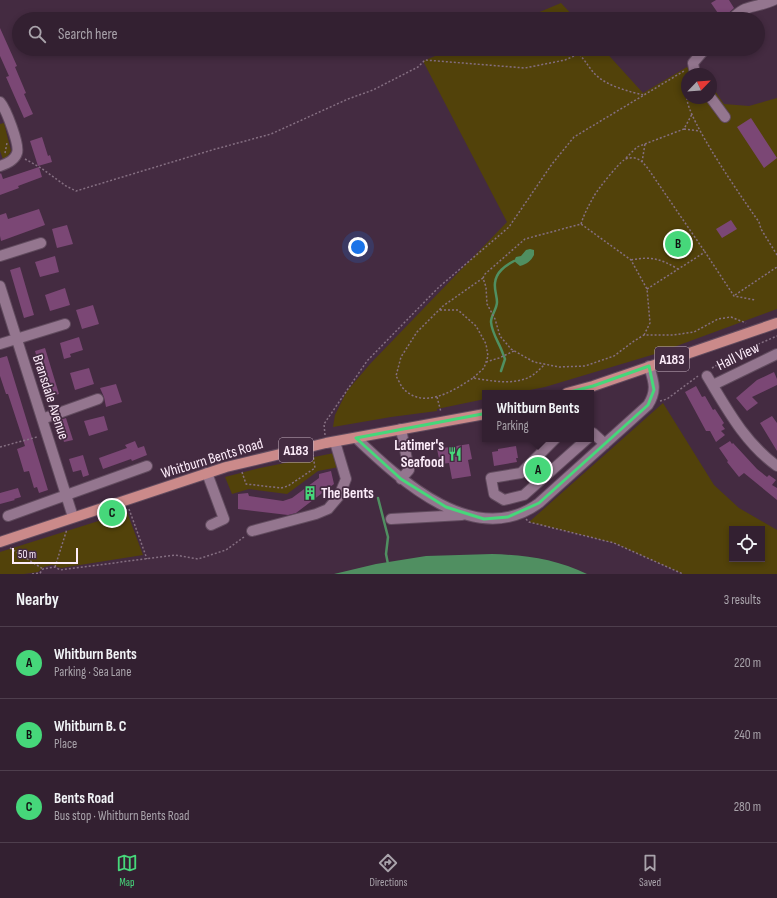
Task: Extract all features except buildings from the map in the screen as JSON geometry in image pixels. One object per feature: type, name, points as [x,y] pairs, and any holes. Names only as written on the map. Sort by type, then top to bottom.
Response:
[{"type":"main road","name":"A183","points":[[578,390],[777,322]]},
{"type":"main road","name":"Whitburn Bents Road","points":[[3,544],[71,522],[207,473],[267,456],[331,443],[358,440],[401,429],[482,415]]},
{"type":"street","points":[[740,12],[747,8],[761,6],[774,0]]},
{"type":"street","points":[[694,68],[693,63],[699,56]]},
{"type":"street","points":[[0,102],[10,122],[17,145],[16,156],[7,164],[0,166]]},
{"type":"street","points":[[715,104],[725,117]]},
{"type":"street","points":[[0,256],[41,242]]},
{"type":"street","name":"Bransdale Avenue","points":[[0,286],[66,495],[71,522]]},
{"type":"street","points":[[0,344],[65,324]]},
{"type":"street","name":"Hall View","points":[[708,376],[777,354]]},
{"type":"street","points":[[358,440],[401,479],[446,507],[464,515],[484,519],[508,517],[539,503],[648,405],[653,397],[654,390],[649,366]]},
{"type":"street","points":[[708,376],[730,415],[740,429],[758,450],[777,466]]},
{"type":"street","points":[[42,419],[98,399]]},
{"type":"street","points":[[401,429],[409,470],[401,479]]},
{"type":"street","points":[[594,438],[605,444]]},
{"type":"street","points":[[552,442],[521,473],[491,478],[494,494],[504,500],[524,495],[584,442]]},
{"type":"street","points":[[252,531],[316,514],[328,509],[339,496],[346,479],[331,443]]},
{"type":"street","name":"Whitburn Bents Road","points":[[8,516],[147,466]]},
{"type":"street","points":[[207,473],[224,519],[211,525]]},
{"type":"street","points":[[390,519],[464,515]]},
{"type":"path","points":[[16,156],[42,168],[66,186],[76,191],[271,134],[348,99],[373,90],[418,67],[425,60],[525,68],[565,60],[574,56]]},
{"type":"path","points":[[580,56],[597,76],[608,84],[644,95]]},
{"type":"path","points":[[331,443],[324,424],[367,361],[439,287],[509,227],[552,164],[574,137],[683,72],[693,63]]},
{"type":"path","points":[[687,104],[722,167],[759,222],[761,230],[777,255]]},
{"type":"path","points":[[684,129],[692,114]]},
{"type":"path","points":[[581,224],[595,194],[624,159],[637,147],[684,129],[701,131]]},
{"type":"path","points":[[642,162],[645,144]]},
{"type":"path","points":[[624,159],[630,157],[636,158],[642,162],[734,296],[754,300]]},
{"type":"path","points":[[581,224],[631,260],[646,289],[650,323],[644,335]]},
{"type":"path","points":[[440,310],[458,310],[476,326],[486,344],[488,356],[484,368],[473,378],[453,391],[432,398],[414,396],[402,387],[396,376],[401,357],[417,332],[440,310],[483,278],[485,274],[525,239],[581,224]]},
{"type":"path","points":[[646,289],[705,252]]},
{"type":"path","points":[[631,260],[650,257],[669,263],[680,269]]},
{"type":"path","points":[[734,296],[777,267]]},
{"type":"path","points":[[483,278],[486,287],[487,304],[494,318],[500,336],[510,349],[534,362],[559,366],[585,366],[614,356],[644,335],[673,335],[694,332],[718,319],[731,317],[761,328]]},
{"type":"path","points":[[653,397],[660,401],[667,399],[708,376],[740,352],[777,336]]},
{"type":"path","points":[[486,362],[514,351]]},
{"type":"path","points":[[473,378],[494,382],[516,382],[532,375],[546,364]]},
{"type":"path","points":[[437,396],[444,421]]},
{"type":"path","points":[[0,447],[47,434]]},
{"type":"path","points":[[241,468],[246,484],[281,488],[288,486],[316,468],[312,451]]},
{"type":"path","points":[[128,505],[147,559]]},
{"type":"path","points":[[519,513],[529,522],[614,543],[683,574]]},
{"type":"path","points":[[55,567],[71,522]]},
{"type":"path","points":[[32,574],[40,573],[43,570],[55,567],[60,570],[175,555],[198,559],[226,550],[252,531]]},
{"type":"path","points":[[3,544],[43,570]]},
{"type":"highlighted area","points":[[649,366],[654,390],[648,405],[539,503],[508,517],[484,519],[446,507],[401,479],[356,438],[498,411],[593,386]]},
{"type":"shaded area","points":[[561,3],[569,12],[540,12]]},
{"type":"shaded area","points":[[435,56],[609,56],[643,93],[681,71],[681,104],[717,104],[717,94],[724,104],[749,106],[777,98],[777,309],[655,354],[545,387],[530,390],[482,390],[482,400],[437,409],[437,411],[333,427],[335,415],[347,391],[370,364],[507,222],[423,61]]},
{"type":"shaded area","points":[[696,63],[700,68],[693,68]]},
{"type":"shaded area","points":[[4,123],[11,151],[7,157],[3,159],[0,151],[0,124]]},
{"type":"shaded area","points":[[526,250],[534,250],[534,255],[528,262],[520,266],[514,261],[516,257],[521,256]]},
{"type":"shaded area","points":[[663,403],[714,485],[739,508],[777,530],[777,574],[683,574],[614,543],[529,522]]},
{"type":"shaded area","points":[[334,453],[339,467],[318,471],[287,494],[249,489],[232,494],[225,477],[260,468]]},
{"type":"shaded area","points":[[127,512],[143,555],[61,568],[52,565],[44,567],[38,572],[24,574],[0,574],[0,552]]},
{"type":"shaded area","points":[[492,554],[516,555],[552,561],[587,574],[334,574],[376,564],[426,556]]},
{"type":"waterway","points":[[503,354],[493,331],[491,322],[497,305],[495,283],[497,276],[504,267],[514,261]]},
{"type":"waterway","points":[[501,371],[505,359],[503,354]]},
{"type":"waterway","points":[[378,498],[388,537],[386,554],[388,564]]},
{"type":"place","name":"Whitburn B. C","points":[[678,244]]},
{"type":"place","name":"Latimer's Seafood","points":[[455,454]]},
{"type":"place","name":"Whitburn Bents","points":[[538,470]]},
{"type":"place","name":"The Bents","points":[[310,493]]},
{"type":"place","name":"Bents Road","points":[[112,513]]}]
